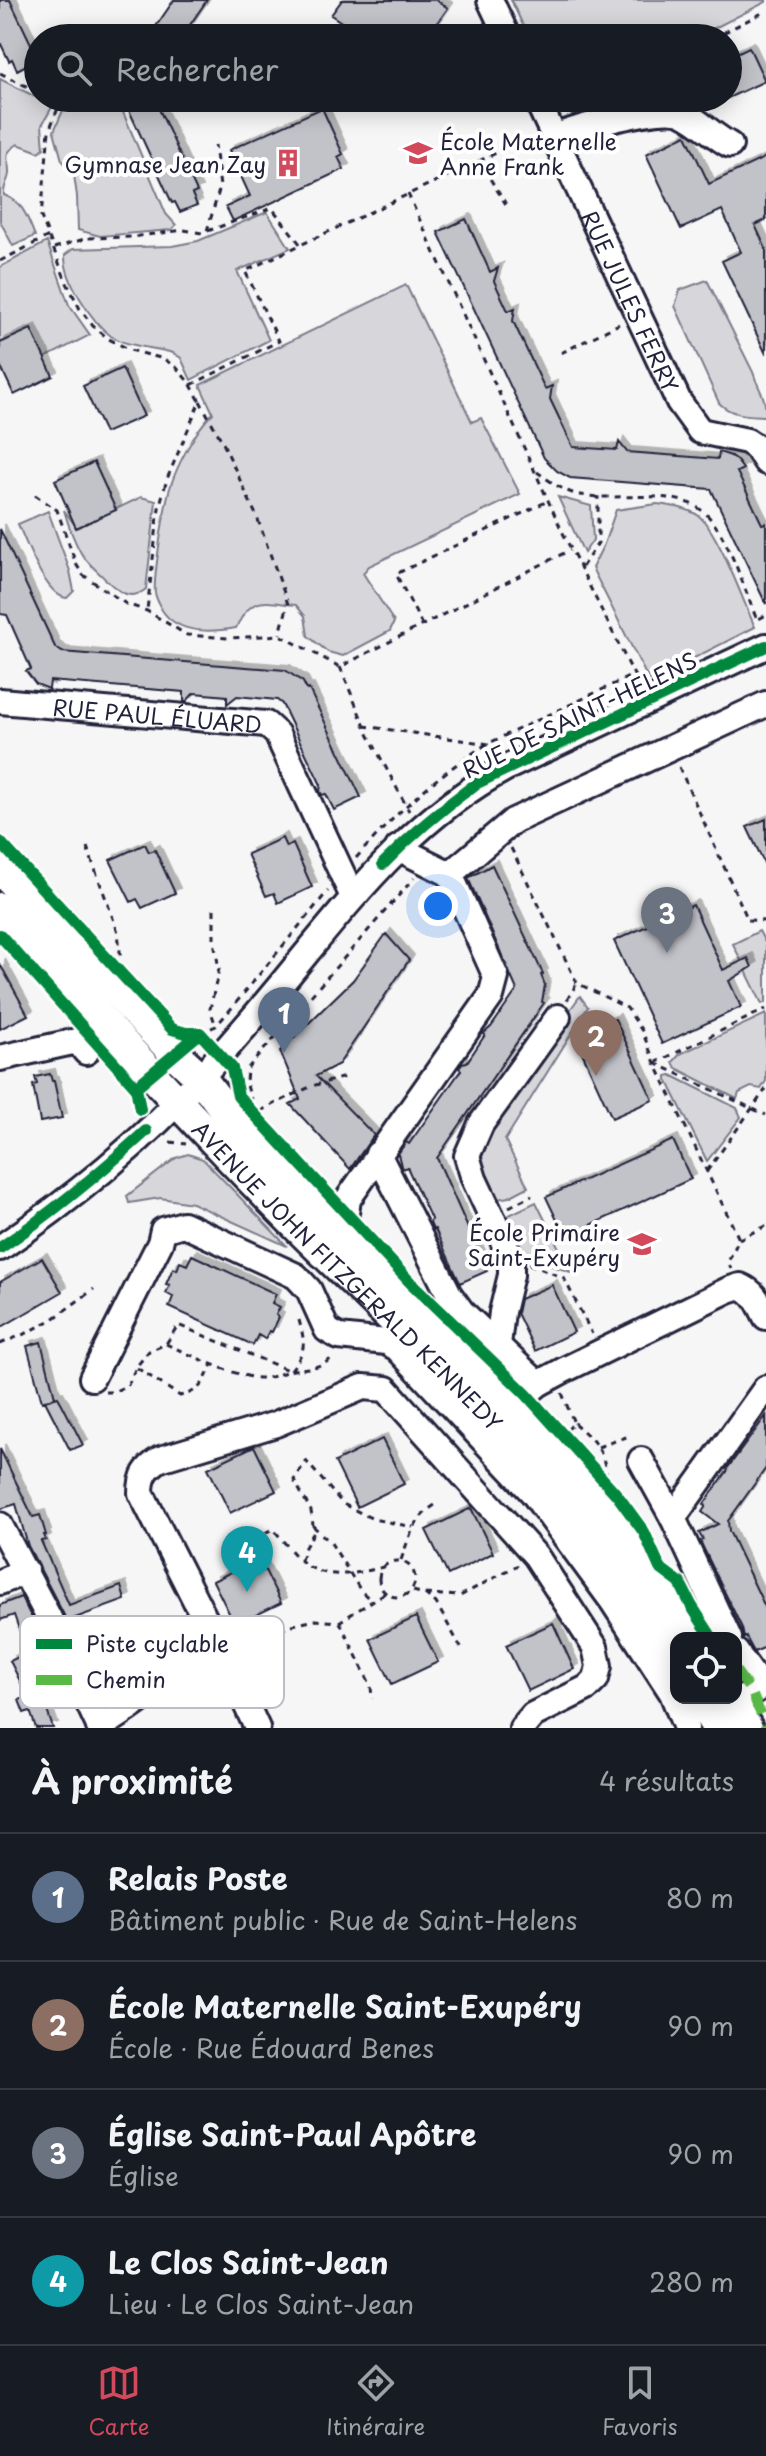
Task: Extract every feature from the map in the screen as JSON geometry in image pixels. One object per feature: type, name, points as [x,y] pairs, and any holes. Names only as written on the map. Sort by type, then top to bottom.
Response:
[{"type":"main road","name":"AVENUE JOHN FITZGERALD KENNEDY","points":[[0,869],[201,1078],[225,1110],[343,1234],[412,1300],[512,1407],[579,1482],[690,1632]]},
{"type":"main road","name":"AVENUE JOHN FITZGERALD KENNEDY","points":[[0,908],[177,1101],[310,1239],[423,1347],[520,1448],[590,1534],[670,1649]]},
{"type":"main road","points":[[711,1704],[732,1715]]},
{"type":"street","points":[[490,0],[501,24]]},
{"type":"street","name":"RUE JULES FERRY","points":[[543,112],[679,402],[700,431],[747,441],[756,447],[766,462]]},
{"type":"street","points":[[623,118],[627,112]]},
{"type":"street","points":[[552,132],[659,112]]},
{"type":"street","points":[[690,112],[730,145]]},
{"type":"street","name":"RUE DE SAINT-HELENS","points":[[0,1248],[108,1166],[201,1078],[353,897],[398,848],[446,805],[477,783],[766,646]]},
{"type":"street","name":"RUE PAUL ÉLUARD","points":[[0,701],[266,724],[277,734],[353,897]]},
{"type":"street","points":[[450,874],[513,821],[766,704]]},
{"type":"street","points":[[343,1234],[348,1199],[491,996],[496,977],[450,874],[398,848]]},
{"type":"street","points":[[498,1345],[511,1275],[511,1258],[474,1179],[467,1156],[481,1124],[558,1017]]},
{"type":"street","points":[[0,1058],[77,1041],[86,1052]]},
{"type":"street","points":[[378,1154],[449,1294],[462,1312],[498,1345],[546,1379]]},
{"type":"street","points":[[92,1378],[160,1243],[163,1230],[183,1224],[296,1276],[309,1290],[327,1330],[339,1337],[368,1338],[397,1348],[533,1493],[613,1602],[672,1693],[686,1728]]},
{"type":"street","points":[[512,1407],[546,1379],[740,1286],[755,1296],[766,1317]]},
{"type":"street","points":[[203,1616],[141,1493],[141,1480],[149,1467],[160,1459],[276,1424],[363,1387],[386,1389],[536,1556],[595,1647],[599,1666],[596,1679],[587,1688],[533,1715],[522,1728]]},
{"type":"street","points":[[673,1518],[766,1388]]},
{"type":"street","points":[[641,1460],[673,1518],[726,1632]]},
{"type":"street","points":[[0,1525],[48,1616]]},
{"type":"street","points":[[536,1556],[566,1539]]},
{"type":"street","points":[[0,1582],[26,1571]]},
{"type":"street","points":[[732,1715],[740,1698],[764,1689],[742,1660]]},
{"type":"street","points":[[91,1708],[100,1728],[133,1708]]},
{"type":"street","points":[[248,1708],[257,1728]]},
{"type":"path","points":[[740,24],[766,11]]},
{"type":"path","points":[[0,73],[24,85]]},
{"type":"path","points":[[56,112],[49,131],[41,217],[73,295],[93,326],[109,339],[130,350],[164,359],[177,368],[191,385],[223,443],[257,517],[288,604],[280,635]]},
{"type":"path","points":[[191,385],[279,341],[245,271],[479,161],[552,132]]},
{"type":"path","points":[[207,232],[220,187],[215,145]]},
{"type":"path","points":[[479,161],[509,209]]},
{"type":"path","points":[[408,194],[548,501],[647,701]]},
{"type":"path","points":[[54,248],[88,238],[132,237],[184,230],[202,233],[272,208],[301,245]]},
{"type":"path","points":[[0,252],[2,260],[49,236]]},
{"type":"path","points":[[561,353],[638,315]]},
{"type":"path","points":[[147,611],[159,508],[167,479],[200,401]]},
{"type":"path","points":[[534,470],[579,495],[679,499],[706,513],[722,536],[757,620],[766,615]]},
{"type":"path","points":[[35,495],[57,510],[76,564],[83,575],[126,604],[147,611],[187,635],[229,638],[280,635],[340,667],[364,726],[419,829]]},
{"type":"path","points":[[581,569],[598,543],[598,496]]},
{"type":"path","points":[[422,625],[396,574],[548,501]]},
{"type":"path","points":[[340,667],[571,549]]},
{"type":"path","points":[[364,726],[538,753]]},
{"type":"path","points":[[671,748],[748,920],[765,921],[766,924]]},
{"type":"path","points":[[502,831],[577,983],[627,1008],[642,1031],[739,1239]]},
{"type":"path","points":[[87,847],[118,932],[121,961]]},
{"type":"path","points":[[264,1121],[257,1113],[246,1082],[247,1069],[427,863]]},
{"type":"path","points":[[214,909],[214,941],[219,969],[210,1009],[216,1026]]},
{"type":"path","points":[[655,1063],[766,1009]]},
{"type":"path","points":[[175,1054],[200,1033]]},
{"type":"path","points":[[655,1063],[766,1115]]},
{"type":"path","points":[[257,1113],[312,1086],[345,1077]]},
{"type":"path","points":[[707,1171],[766,1089]]},
{"type":"path","points":[[491,1216],[532,1195]]},
{"type":"path","points":[[740,1286],[728,1262],[739,1239],[766,1226]]},
{"type":"path","points":[[511,1258],[551,1270],[564,1278],[601,1352]]},
{"type":"path","points":[[0,1344],[53,1319],[94,1289]]},
{"type":"path","points":[[290,1371],[301,1358],[305,1336],[298,1322],[300,1311]]},
{"type":"path","points":[[92,1378],[101,1392],[113,1392],[128,1385],[136,1367],[149,1351],[166,1344],[178,1325],[290,1371]]},
{"type":"path","points":[[166,1344],[212,1364],[262,1379],[311,1369],[328,1362],[351,1339]]},
{"type":"path","points":[[136,1367],[180,1396],[194,1393],[205,1382],[212,1364]]},
{"type":"path","points":[[546,1379],[574,1423],[594,1440],[605,1460],[607,1485]]},
{"type":"path","points":[[563,1434],[574,1423]]},
{"type":"path","points":[[598,1447],[629,1436]]},
{"type":"path","points":[[301,1560],[314,1532],[311,1511],[294,1480],[306,1461],[343,1504],[373,1519],[413,1527]]},
{"type":"path","points":[[401,1560],[421,1513],[435,1505]]},
{"type":"path","points":[[313,1526],[331,1543],[361,1591],[373,1602]]},
{"type":"path","points":[[233,1548],[273,1529],[309,1568],[335,1574],[352,1573],[401,1560],[415,1572],[416,1580],[411,1591]]},
{"type":"path","points":[[766,1543],[766,1550]]},
{"type":"path","points":[[383,1567],[378,1580],[385,1593],[397,1597],[411,1591],[460,1596],[536,1556]]},
{"type":"path","points":[[284,1629],[316,1620],[339,1622],[385,1593]]},
{"type":"path","points":[[425,1594],[436,1603],[464,1653]]},
{"type":"path","points":[[339,1622],[371,1686],[372,1699]]},
{"type":"shaded area","points":[[511,0],[766,0],[723,24],[522,24]]},
{"type":"shaded area","points":[[0,79],[24,91],[24,112],[49,112],[42,125],[44,148],[39,152],[18,144],[8,154],[9,174],[4,195],[20,206],[35,236],[13,246],[0,221]]},
{"type":"shaded area","points":[[62,112],[123,112],[166,214],[176,225],[171,230],[100,236],[78,230],[74,175],[62,160],[54,131]]},
{"type":"shaded area","points":[[267,212],[290,248],[237,271],[269,340],[191,380],[181,358],[173,353],[111,336],[88,311],[69,276],[65,255],[73,249],[172,246],[198,241]]},
{"type":"shaded area","points":[[47,242],[69,305],[90,335],[45,358],[0,343],[0,267]]},
{"type":"shaded area","points":[[707,280],[753,372],[766,416],[735,413],[719,403],[675,306],[680,290]]},
{"type":"shaded area","points":[[406,285],[472,422],[481,418],[520,494],[369,566],[363,573],[394,622],[390,631],[343,656],[328,652],[308,636],[305,616],[296,605],[267,602],[254,605],[236,628],[206,631],[177,624],[162,610],[157,600],[156,573],[165,509],[173,479],[194,438],[213,413],[200,385]]},
{"type":"shaded area","points":[[141,497],[156,501],[146,589],[132,595],[114,587],[84,558],[64,510],[77,528]]},
{"type":"shaded area","points":[[558,497],[591,506],[593,540],[584,553]]},
{"type":"shaded area","points":[[657,504],[690,511],[707,525],[755,627],[649,681],[592,568],[616,510]]},
{"type":"shaded area","points":[[48,511],[70,571],[74,591],[67,598],[59,595],[44,579],[18,524]]},
{"type":"shaded area","points":[[759,931],[766,944],[766,1002],[762,1004],[733,944]]},
{"type":"shaded area","points":[[580,996],[588,1007],[505,1140],[528,1187],[509,1197],[497,1199],[483,1183],[473,1159],[486,1127]]},
{"type":"shaded area","points":[[766,1014],[766,1081],[761,1089],[751,1087],[739,1093],[737,1099],[676,1068],[673,1062],[680,1054]]},
{"type":"shaded area","points":[[671,1075],[737,1108],[741,1117],[707,1161],[667,1080],[667,1076]]},
{"type":"shaded area","points":[[188,1154],[203,1159],[287,1246],[192,1203],[160,1198],[129,1203],[127,1196],[176,1158]]},
{"type":"shaded area","points":[[536,1202],[571,1272],[524,1257],[503,1218]]},
{"type":"building","points":[[0,0],[10,0],[24,29],[24,66],[17,70],[0,42]]},
{"type":"building","points":[[174,0],[207,0],[191,24],[158,24]]},
{"type":"building","points":[[342,0],[436,0],[448,8],[437,24],[344,24],[331,15]]},
{"type":"building","points":[[749,47],[765,81],[742,92],[742,50]]},
{"type":"building","points":[[130,112],[160,112],[197,192],[192,194],[197,205],[180,212],[175,202],[172,203]]},
{"type":"building","name":"Gymnase Jean Zay","points":[[313,112],[324,112],[343,154],[338,157],[344,169],[233,221],[226,207],[250,196],[229,150]]},
{"type":"building","points":[[686,135],[709,184],[766,157],[766,220],[755,225],[766,249],[766,354],[722,261],[741,252],[722,210],[681,229],[646,154]]},
{"type":"building","points":[[466,219],[490,272],[498,268],[494,281],[508,311],[515,308],[513,321],[545,389],[552,386],[550,399],[573,447],[617,450],[619,442],[627,452],[718,459],[719,452],[737,461],[743,469],[737,472],[762,524],[766,523],[766,604],[711,489],[570,478],[544,458],[438,232]]},
{"type":"building","points":[[31,329],[53,376],[14,395],[0,365],[0,343]]},
{"type":"building","points":[[122,368],[144,416],[105,433],[83,386]]},
{"type":"building","points":[[94,462],[116,510],[76,528],[55,480]]},
{"type":"building","points":[[0,529],[55,647],[62,652],[285,670],[309,689],[361,797],[334,810],[326,794],[322,795],[321,785],[282,704],[277,700],[237,696],[227,704],[227,696],[194,693],[184,702],[184,692],[50,681],[49,689],[36,684],[26,671],[31,669],[7,615],[0,614]]},
{"type":"building","points":[[766,819],[766,867],[747,827]]},
{"type":"building","points":[[282,838],[286,847],[293,844],[312,887],[278,903],[274,893],[266,896],[247,854]]},
{"type":"building","points":[[145,844],[149,852],[155,850],[175,893],[142,908],[137,899],[131,902],[110,860]]},
{"type":"building","points":[[492,865],[543,974],[544,1003],[437,1158],[487,1271],[460,1283],[433,1230],[407,1167],[402,1169],[398,1154],[406,1142],[409,1144],[461,1070],[462,1063],[467,1062],[483,1034],[517,990],[468,878]]},
{"type":"building","points":[[693,905],[723,970],[748,958],[752,967],[729,981],[741,1007],[662,1044],[614,941]]},
{"type":"building","points":[[386,934],[409,960],[339,1064],[316,1076],[374,1135],[350,1169],[290,1104],[300,1099],[280,1051],[353,980]]},
{"type":"building","points":[[0,964],[28,1015],[0,1029]]},
{"type":"building","points":[[615,1019],[653,1100],[612,1118],[575,1037]]},
{"type":"building","points":[[50,1074],[62,1118],[40,1122],[33,1085],[37,1084],[35,1077]]},
{"type":"building","points":[[673,1140],[691,1179],[565,1237],[546,1197]]},
{"type":"building","points":[[192,1255],[276,1294],[272,1303],[280,1307],[276,1315],[279,1317],[265,1339],[258,1335],[253,1345],[169,1307],[173,1297],[166,1293],[170,1285],[166,1284],[173,1268],[177,1270],[180,1262],[187,1265]]},
{"type":"building","points":[[42,1258],[62,1292],[0,1328],[0,1282]]},
{"type":"building","points":[[552,1285],[574,1332],[535,1351],[517,1313],[520,1299]]},
{"type":"building","points":[[41,1342],[55,1397],[42,1402],[27,1346]]},
{"type":"building","points":[[58,1397],[83,1445],[70,1450],[45,1401]]},
{"type":"building","points":[[766,1416],[766,1468],[728,1521],[729,1531],[766,1609],[766,1647],[754,1652],[744,1638],[699,1533],[718,1524],[702,1512],[706,1506],[704,1504]]},
{"type":"building","points":[[382,1439],[404,1484],[357,1507],[335,1462]]},
{"type":"building","points":[[254,1446],[276,1491],[230,1513],[208,1468]]},
{"type":"building","points":[[0,1449],[33,1517],[40,1515],[46,1535],[46,1540],[41,1541],[69,1605],[121,1586],[125,1600],[81,1616],[64,1616],[28,1546],[16,1504],[0,1509]]},
{"type":"building","points":[[471,1508],[493,1553],[448,1575],[426,1530]]},
{"type":"building","points":[[259,1558],[281,1603],[254,1616],[230,1616],[213,1581]]},
{"type":"building","points":[[21,1597],[31,1616],[20,1616],[20,1632],[14,1615],[0,1620],[0,1605]]},
{"type":"building","points":[[416,1617],[438,1662],[392,1684],[370,1639]]},
{"type":"building","points":[[553,1623],[574,1669],[528,1691],[506,1645]]},
{"type":"building","points":[[20,1656],[20,1681],[10,1661]]},
{"type":"building","points":[[22,1708],[46,1708],[53,1728],[36,1728],[30,1711],[24,1713]]},
{"type":"marked path","points":[[742,1679],[752,1693],[766,1727]]},
{"type":"cycle path","points":[[383,864],[428,822],[477,783],[766,646]]},
{"type":"cycle path","points":[[0,842],[172,1029],[200,1033],[232,1068],[238,1096],[244,1103],[409,1281],[526,1394],[617,1495],[644,1532],[660,1568],[680,1583],[708,1632]]},
{"type":"cycle path","points":[[0,935],[136,1087]]},
{"type":"cycle path","points":[[140,1109],[136,1087],[200,1033]]},
{"type":"cycle path","points":[[0,1248],[75,1192],[146,1131]]},
{"type":"place","name":"École Maternelle Anne Frank","points":[[418,153]]},
{"type":"place","name":"Gymnase Jean Zay","points":[[288,163]]},
{"type":"place","name":"Église Saint-Paul Apôtre","points":[[667,953]]},
{"type":"place","name":"Relais Poste","points":[[284,1053]]},
{"type":"place","name":"École Maternelle Saint-Exupéry","points":[[596,1076]]},
{"type":"place","name":"École Primaire Saint-Exupéry","points":[[642,1244]]},
{"type":"place","name":"Le Clos Saint-Jean","points":[[247,1592]]}]
